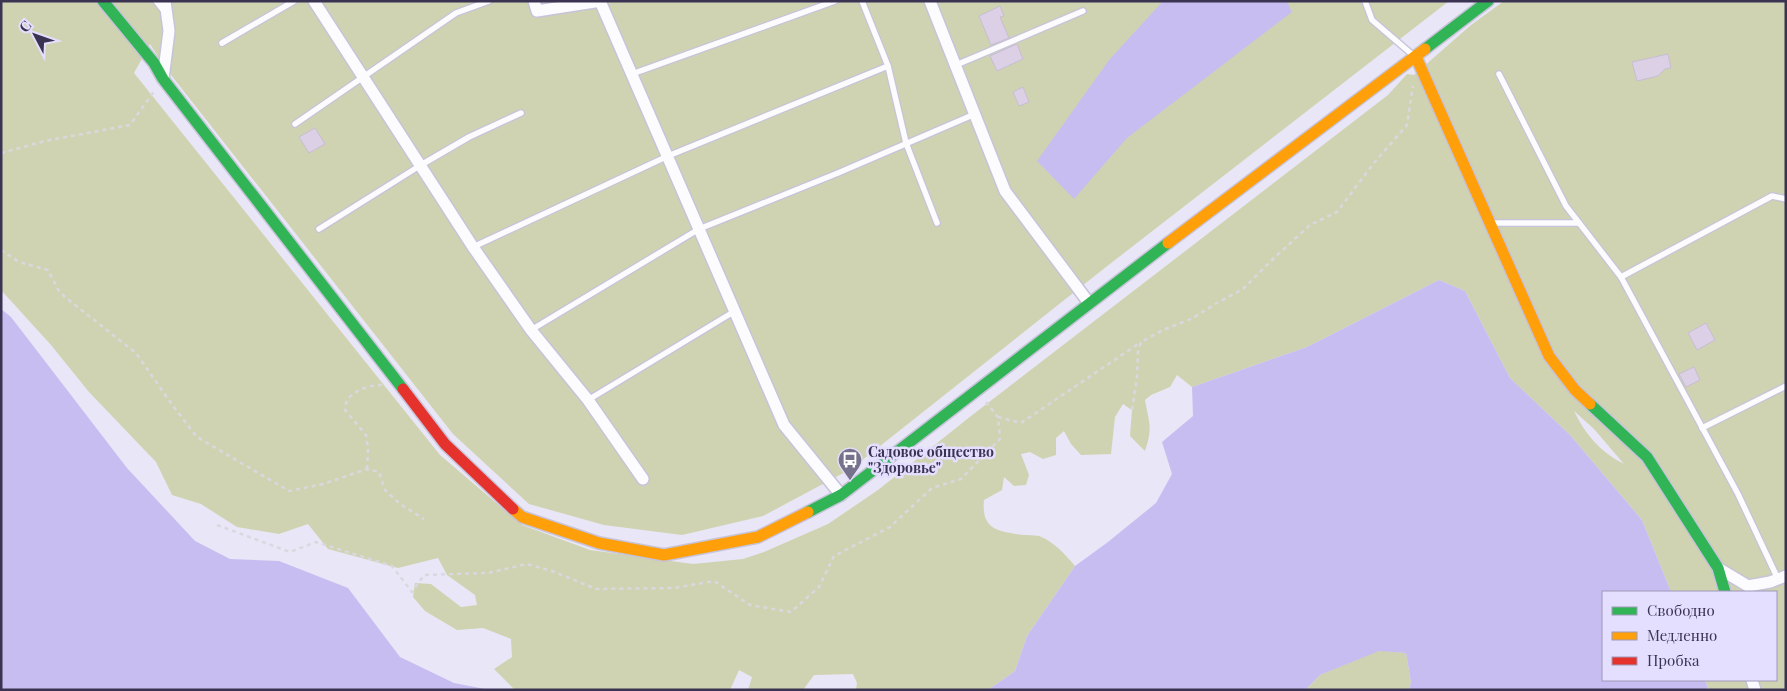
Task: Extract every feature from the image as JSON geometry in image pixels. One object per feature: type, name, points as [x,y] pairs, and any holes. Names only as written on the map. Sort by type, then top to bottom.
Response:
[{"type":"street","points":[[103,1],[154,63],[163,79],[446,444],[522,517],[599,543],[664,555],[758,537],[841,495],[1089,303],[1488,1]]},
{"type":"street","points":[[163,79],[169,31],[165,1]]},
{"type":"street","points":[[314,1],[474,247],[532,330],[588,400],[643,479]]},
{"type":"street","points":[[534,1],[537,11],[601,1],[784,425],[841,495]]},
{"type":"street","points":[[930,1],[1005,190],[1089,303]]},
{"type":"street","points":[[1416,57],[1549,356],[1575,390],[1647,457],[1718,568],[1725,591]]},
{"type":"street","points":[[1718,568],[1748,586],[1782,578]]},
{"type":"lane","points":[[156,1],[166,15]]},
{"type":"lane","points":[[222,43],[294,1]]},
{"type":"lane","points":[[295,124],[456,13],[489,1]]},
{"type":"lane","points":[[632,74],[835,1]]},
{"type":"lane","points":[[862,1],[888,66],[906,144],[937,223]]},
{"type":"lane","points":[[1365,1],[1372,20],[1416,57]]},
{"type":"lane","points":[[956,65],[1083,11]]},
{"type":"lane","points":[[474,247],[668,156],[888,66]]},
{"type":"lane","points":[[1499,74],[1566,206],[1621,277],[1782,578]]},
{"type":"lane","points":[[319,229],[421,164],[470,137],[521,113]]},
{"type":"lane","points":[[532,330],[699,229],[975,114]]},
{"type":"lane","points":[[1621,277],[1772,196],[1786,199]]},
{"type":"lane","points":[[1490,223],[1580,223]]},
{"type":"lane","points":[[588,400],[735,311]]},
{"type":"lane","points":[[1702,428],[1786,386]]},
{"type":"path","points":[[1,153],[46,141],[130,125],[163,79]]},
{"type":"path","points":[[998,417],[1021,424],[1141,342],[1163,330],[1193,318],[1243,289],[1310,225],[1337,212],[1373,164],[1408,124],[1413,86]]},
{"type":"path","points":[[1,250],[19,262],[48,270],[59,291],[136,353],[172,406],[197,437],[289,490],[323,484],[367,469],[379,472],[385,490],[400,504],[424,519]]},
{"type":"path","points":[[1132,410],[1137,377],[1138,352],[1141,342]]},
{"type":"path","points":[[367,469],[368,449],[366,435],[345,410],[347,400],[355,393],[378,385],[402,387]]},
{"type":"green space","points":[[1,1],[1449,1],[1106,267],[851,469],[763,516],[682,535],[604,525],[529,504],[453,434],[164,66],[150,44],[134,73],[440,455],[522,525],[590,550],[693,564],[743,559],[764,552],[828,524],[878,490],[971,416],[1388,95],[1407,74],[1414,75],[1471,25],[1504,1],[1786,1],[1786,690],[1709,690],[1705,681],[1777,681],[1777,591],[1671,591],[1642,520],[1570,435],[1510,378],[1465,291],[1439,280],[1307,347],[1192,387],[1177,375],[1170,387],[1151,395],[1145,400],[1150,430],[1145,451],[1130,436],[1132,410],[1123,404],[1115,417],[1111,454],[1081,455],[1071,444],[1064,431],[1056,438],[1056,455],[1043,459],[1030,452],[1021,454],[1029,475],[1026,485],[1014,486],[1004,477],[1002,490],[984,500],[985,518],[988,523],[999,530],[1044,538],[1068,557],[1075,566],[1027,636],[1015,671],[988,690],[856,690],[857,683],[853,674],[814,675],[803,690],[748,690],[752,677],[739,670],[730,690],[515,690],[494,669],[512,657],[511,639],[483,628],[457,630],[425,611],[413,597],[415,583],[431,584],[461,607],[477,605],[475,595],[447,575],[438,558],[398,568],[328,549],[308,524],[279,534],[237,527],[201,504],[172,495],[156,462],[89,392],[51,345],[1,290]],"holes":[[[1574,411],[1594,429],[1624,464],[1616,460],[1594,442]]]},
{"type":"green space","points":[[1379,650],[1406,653],[1411,682],[1409,690],[1305,690],[1320,675]]},
{"type":"shaded area","points":[[1163,1],[1287,1],[1292,12],[1127,138],[1074,199],[1037,161],[1109,60]]},
{"type":"shaded area","points":[[1439,280],[1465,291],[1510,378],[1570,435],[1642,520],[1671,591],[1602,591],[1602,681],[1705,681],[1708,688],[1705,690],[1409,690],[1411,682],[1406,653],[1379,651],[1320,675],[1305,690],[988,690],[1015,671],[1027,636],[1075,566],[1156,503],[1172,474],[1162,442],[1193,416],[1192,387],[1307,347]]},
{"type":"shaded area","points":[[1,309],[11,317],[127,468],[195,541],[230,559],[279,561],[348,588],[400,657],[454,683],[490,690],[1,690]]},
{"type":"building","points":[[1000,6],[1004,16],[1000,17],[1009,38],[991,45],[979,16]]},
{"type":"building","points":[[1017,44],[1023,59],[997,71],[990,56]]},
{"type":"building","points":[[1668,54],[1671,68],[1665,69],[1658,76],[1637,81],[1632,62]]},
{"type":"building","points":[[1023,87],[1029,102],[1019,106],[1013,92]]},
{"type":"building","points":[[315,128],[325,144],[309,153],[299,137]]},
{"type":"building","points":[[1706,323],[1715,340],[1697,350],[1688,333]]},
{"type":"building","points":[[1694,367],[1700,380],[1686,387],[1679,374]]},
{"type":"traffic: fast","points":[[103,1],[154,63],[163,79],[403,389]]},
{"type":"traffic: fast","points":[[1425,49],[1488,1]]},
{"type":"traffic: fast","points":[[808,512],[841,495],[1168,243]]},
{"type":"traffic: fast","points":[[1590,404],[1647,457],[1718,568],[1725,591]]},
{"type":"traffic: slow","points":[[1168,243],[1425,49]]},
{"type":"traffic: slow","points":[[1416,57],[1549,356],[1575,390],[1590,404]]},
{"type":"traffic: slow","points":[[513,509],[522,517],[599,543],[664,555],[758,537],[808,512]]},
{"type":"traffic: jam","points":[[403,389],[445,444],[513,509]]},
{"type":"place","name":"Садовое общество \"Здоровье\"","points":[[850,481]]}]
